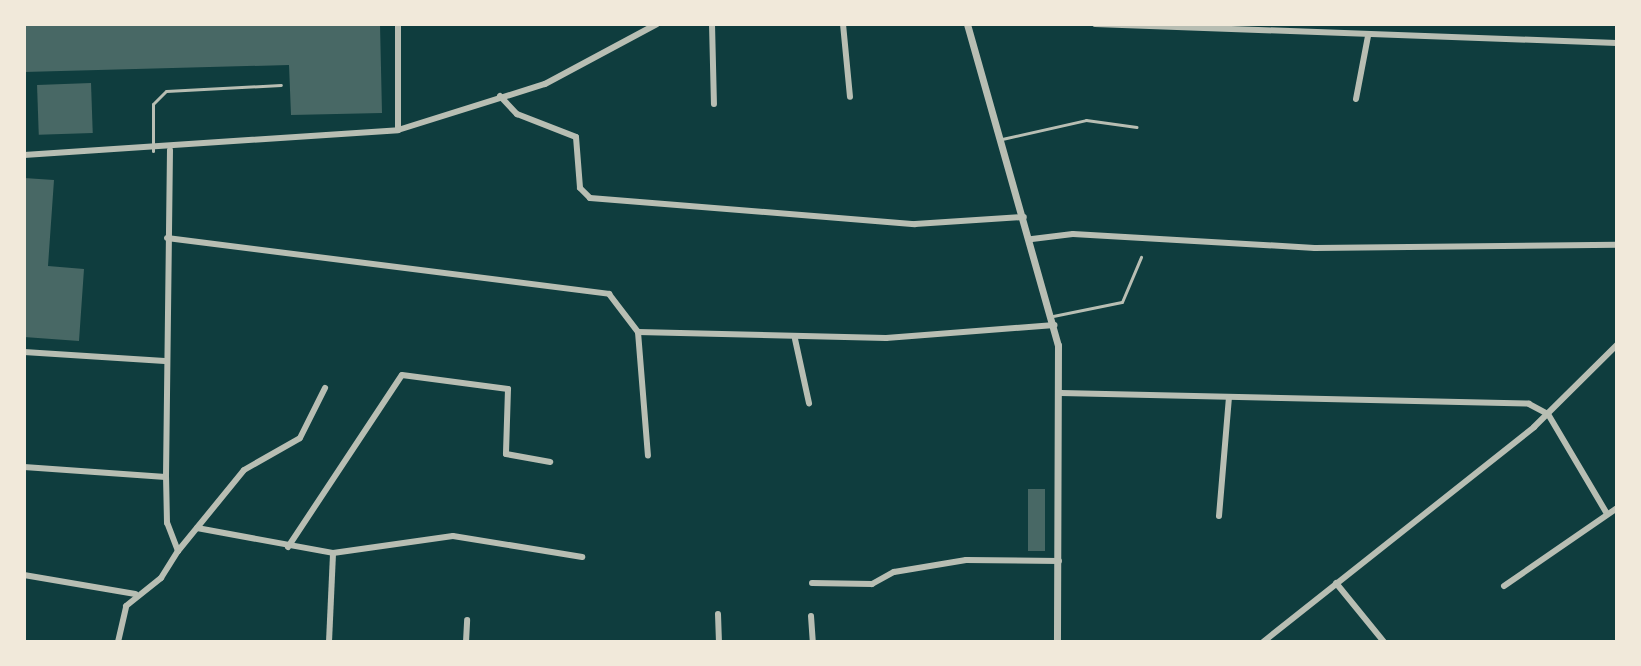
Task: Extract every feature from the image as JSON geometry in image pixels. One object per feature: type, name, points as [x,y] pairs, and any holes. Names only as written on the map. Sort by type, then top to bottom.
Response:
[{"type":"street","points":[[398,24],[398,130]]},
{"type":"street","points":[[24,155],[170,150],[398,130],[545,84],[657,24]]},
{"type":"street","points":[[712,24],[714,104]]},
{"type":"street","points":[[843,24],[850,97]]},
{"type":"street","points":[[967,24],[1054,320],[1061,393],[1057,642]]},
{"type":"street","points":[[1095,24],[1617,43]]},
{"type":"street","points":[[1356,99],[1368,36]]},
{"type":"street","points":[[500,96],[517,114],[576,137],[580,188],[590,198],[915,224],[1024,217]]},
{"type":"street","points":[[170,150],[165,361],[166,477],[167,523],[178,551]]},
{"type":"street","points":[[1032,239],[1073,234],[1315,248],[1617,245]]},
{"type":"street","points":[[167,238],[609,294],[638,332],[648,456]]},
{"type":"street","points":[[638,332],[795,339],[1054,320]]},
{"type":"street","points":[[795,339],[809,403]]},
{"type":"street","points":[[1263,642],[1548,414],[1617,345]]},
{"type":"street","points":[[24,352],[165,361]]},
{"type":"street","points":[[288,547],[402,375],[508,389],[506,454],[550,462]]},
{"type":"street","points":[[118,642],[135,594],[161,578],[178,551],[257,458],[300,438],[325,388]]},
{"type":"street","points":[[1061,393],[1529,404],[1548,414],[1606,512]]},
{"type":"street","points":[[1219,516],[1229,397]]},
{"type":"street","points":[[24,467],[166,477]]},
{"type":"street","points":[[1504,586],[1606,512],[1617,508]]},
{"type":"street","points":[[197,528],[333,553],[453,536],[582,557]]},
{"type":"street","points":[[329,642],[333,553]]},
{"type":"street","points":[[812,583],[872,584],[894,572],[966,560],[1059,561]]},
{"type":"street","points":[[24,575],[135,594]]},
{"type":"street","points":[[1336,583],[1384,642]]},
{"type":"street","points":[[718,614],[719,642]]},
{"type":"street","points":[[811,616],[813,642]]},
{"type":"street","points":[[466,642],[467,620]]},
{"type":"lane","points":[[153,151],[153,104],[166,91],[281,85]]},
{"type":"lane","points":[[1002,139],[1086,120],[1137,127]]},
{"type":"lane","points":[[1054,320],[1122,302],[1141,257]]},
{"type":"building","points":[[24,24],[380,24],[382,113],[291,115],[289,65],[24,72]]},
{"type":"building","points":[[91,83],[93,133],[39,135],[37,85]]},
{"type":"building","points":[[24,178],[54,180],[48,266],[84,269],[79,341],[24,337]]},
{"type":"building","points":[[1028,489],[1045,489],[1045,551],[1028,551]]}]
